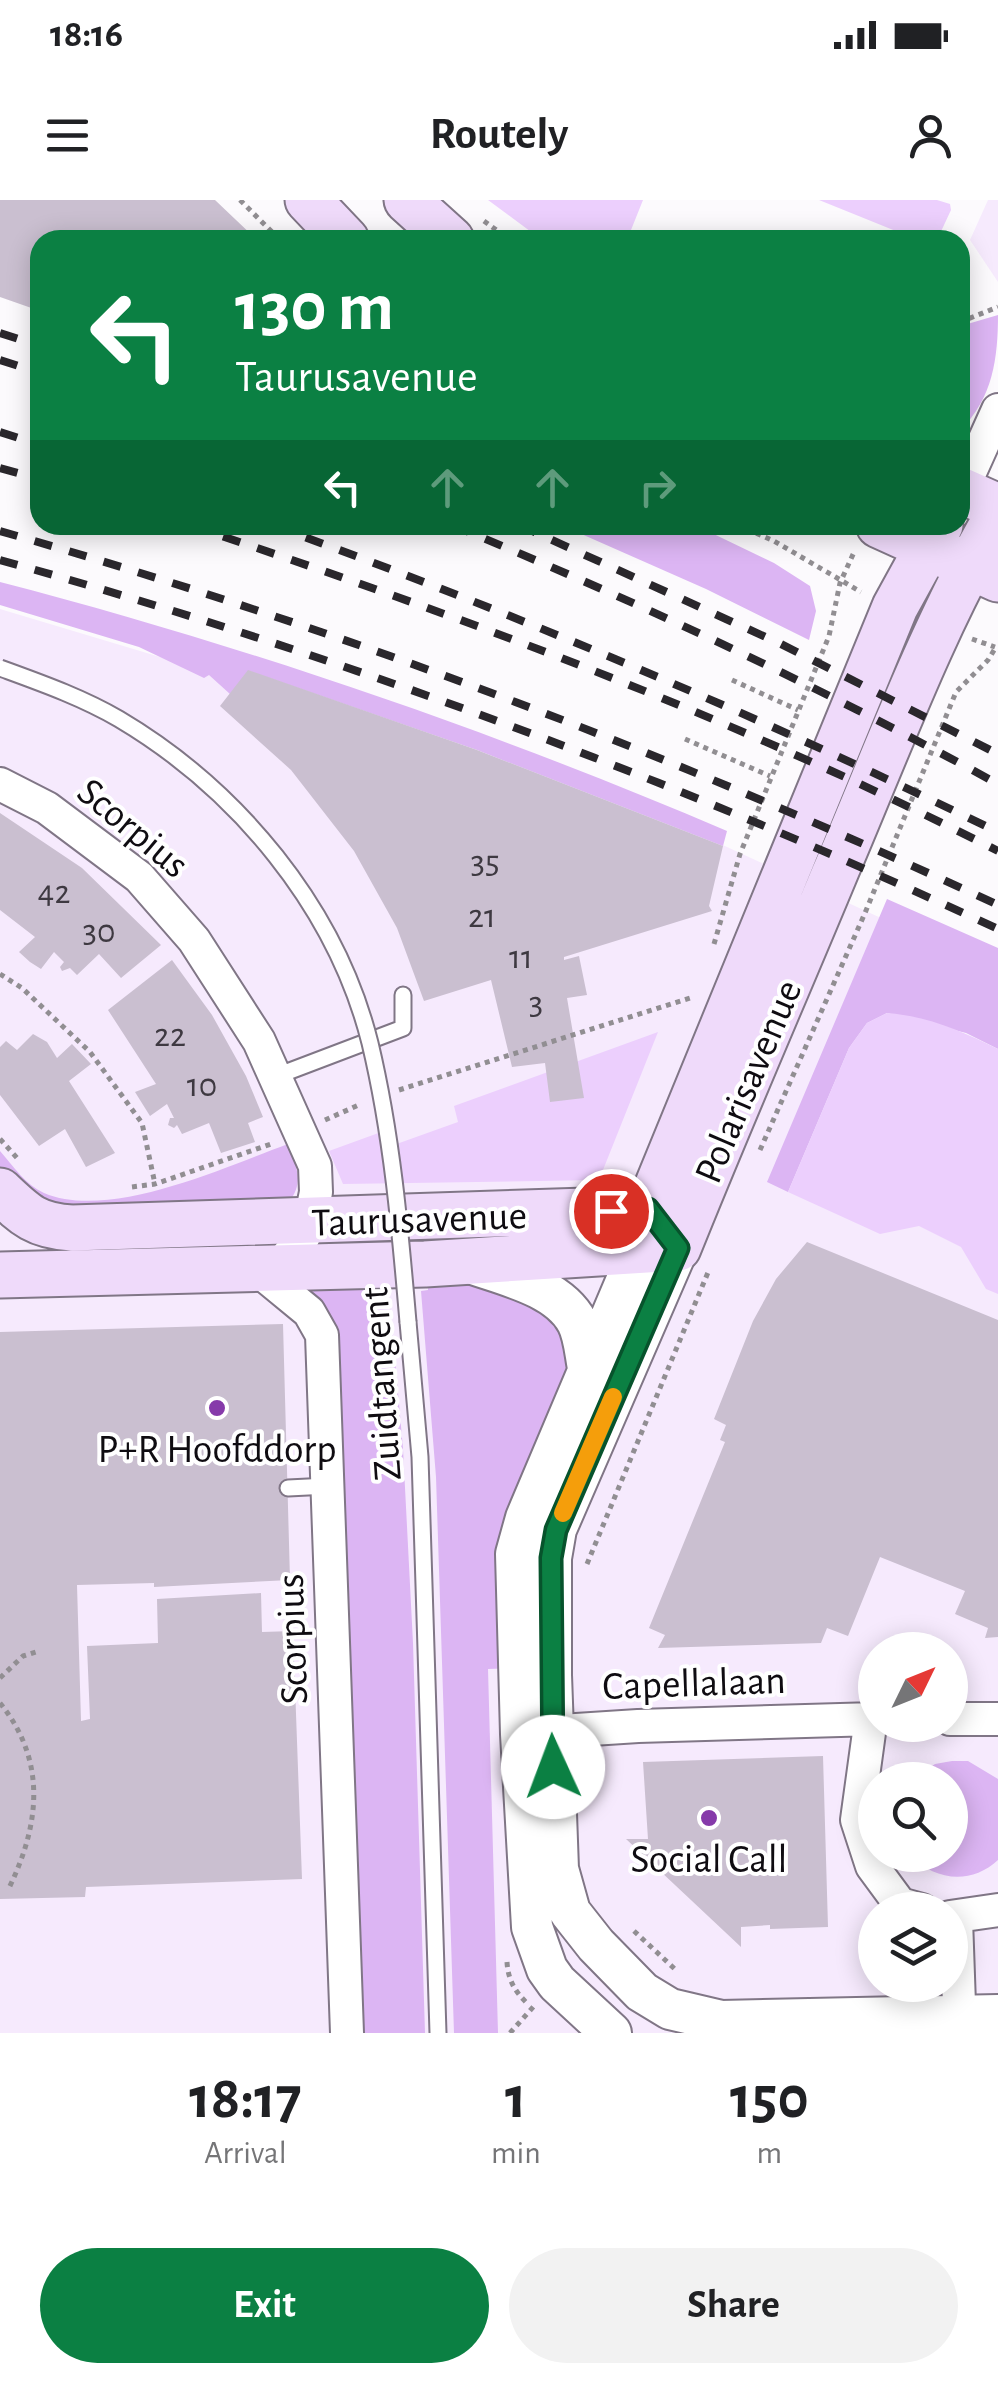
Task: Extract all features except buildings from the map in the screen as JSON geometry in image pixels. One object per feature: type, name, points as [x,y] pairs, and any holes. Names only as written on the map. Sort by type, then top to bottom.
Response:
[{"type":"main road","points":[[308,200],[336,230]]},
{"type":"main road","points":[[407,200],[440,230]]},
{"type":"main road","points":[[970,531],[983,572]]},
{"type":"main road","name":"Polarisavenue","points":[[669,1243],[895,607],[945,535]]},
{"type":"main road","name":"Polarisavenue","points":[[669,1243],[741,1089],[912,688],[983,572]]},
{"type":"main road","name":"Taurusavenue","points":[[11,1178],[21,1212],[44,1226],[310,1222],[669,1243]]},
{"type":"main road","name":"Taurusavenue","points":[[0,1276],[465,1262],[669,1243]]},
{"type":"street","points":[[970,489],[998,410]]},
{"type":"street","name":"Scorpius","points":[[0,784],[47,808],[139,877],[194,940],[257,1038],[314,1166],[316,1192],[304,1236],[267,1270],[309,1312],[322,1335],[347,2033]]},
{"type":"street","name":"Polarisavenue","points":[[669,1243],[588,1368],[526,1518],[516,1554],[536,1733],[558,1869],[570,1912],[642,1992],[671,2007],[720,2021],[972,2021]]},
{"type":"street","name":"Polarisavenue","points":[[611,2033],[558,1984],[547,1969],[532,1926],[536,1733],[556,1530],[669,1243]]},
{"type":"street","name":"Taurusavenue","points":[[465,1262],[542,1290],[570,1311],[580,1326],[588,1368]]},
{"type":"street","name":"Capellalaan","points":[[536,1733],[858,1719]]},
{"type":"street","points":[[968,1719],[998,1719]]},
{"type":"street","name":"Capellalaan","points":[[869,1742],[856,1820],[872,1866],[891,1892]]},
{"type":"street","points":[[968,1915],[998,1910]]},
{"type":"lane","name":"Zuidtangent","points":[[0,668],[85,701],[200,774],[250,826],[299,886],[338,956],[369,1040],[397,1185],[420,1458],[438,2033]]},
{"type":"lane","points":[[274,1076],[403,1028],[404,996]]},
{"type":"lane","points":[[288,1488],[328,1486]]},
{"type":"path","points":[[240,200],[270,230]]},
{"type":"path","points":[[970,318],[998,307]]},
{"type":"path","name":"Polarisavenue","points":[[712,951],[740,854],[829,636],[840,583],[760,535]]},
{"type":"path","points":[[732,680],[799,710]]},
{"type":"path","points":[[686,739],[771,776]]},
{"type":"path","points":[[0,974],[22,988],[90,1052],[142,1123],[155,1184]]},
{"type":"path","name":"Polarisavenue","points":[[390,1094],[693,998],[699,982]]},
{"type":"path","points":[[117,1188],[155,1184],[300,1132],[371,1100]]},
{"type":"path","points":[[0,1138],[11,1178]]},
{"type":"path","points":[[585,1568],[669,1243]]},
{"type":"path","points":[[0,1678],[23,1656],[40,1651]]},
{"type":"path","points":[[0,1703],[16,1722],[35,1789],[34,1826],[9,1888]]},
{"type":"path","points":[[620,1919],[671,2007]]},
{"type":"shaded area","points":[[488,200],[643,200],[631,230],[528,230]]},
{"type":"shaded area","points":[[819,200],[937,200],[950,204],[942,230],[893,230]]},
{"type":"shaded area","points":[[988,200],[998,200],[998,282],[970,240]]},
{"type":"shaded area","points":[[998,315],[991,377],[970,419],[970,323]]},
{"type":"shaded area","points":[[584,535],[716,535],[774,563],[810,586],[816,611],[809,640]]},
{"type":"shaded area","points":[[0,582],[276,662],[460,725],[727,831],[723,846],[477,750],[249,671],[230,694],[209,675],[204,678],[139,647],[0,605]]},
{"type":"shaded area","points":[[0,609],[601,789],[894,924],[879,1080],[998,1144],[998,2033],[0,2033]]},
{"type":"shaded area","points":[[887,899],[998,948],[998,1049],[966,1033],[887,1013],[867,1023],[849,1048],[788,1192],[767,1182]]},
{"type":"shaded area","points":[[887,1013],[944,1025],[998,1049],[998,1294],[986,1289],[961,1247],[919,1226],[880,1234],[788,1192],[849,1048],[867,1023]]},
{"type":"shaded area","points":[[658,1032],[599,1180],[343,1184],[329,1151],[384,1131],[391,1146],[458,1122],[454,1106]]},
{"type":"shaded area","points":[[288,1144],[298,1180],[289,1202],[87,1215],[23,1195],[0,1169],[0,1151],[37,1190],[71,1200],[101,1200],[167,1188]]},
{"type":"shaded area","points":[[427,1274],[467,1277],[551,1309],[572,1362],[514,1668],[488,1669],[498,2033],[454,2033],[436,1477],[421,1291],[428,1290]]},
{"type":"shaded area","points":[[374,1277],[377,1301],[390,1301],[403,1449],[425,2033],[357,2033],[335,1342],[300,1288]]},
{"type":"shaded area","points":[[968,1761],[998,1779],[998,1860],[965,1876],[935,1872],[968,1872],[968,1762],[946,1762]]},
{"type":"railway","points":[[0,333],[30,343]]},
{"type":"railway","points":[[0,360],[30,370]]},
{"type":"railway","points":[[0,432],[30,442]]},
{"type":"railway","points":[[0,468],[30,476]]},
{"type":"railway","points":[[0,531],[255,610],[506,698],[754,797],[998,905]]},
{"type":"railway","points":[[218,535],[600,673],[801,757],[998,851]]},
{"type":"railway","points":[[298,535],[639,669],[998,832]]},
{"type":"railway","points":[[476,535],[728,647],[998,784]]},
{"type":"railway","points":[[541,535],[781,644],[998,754]]},
{"type":"railway","points":[[0,560],[255,637],[506,724],[754,822],[998,929]]},
{"type":"slow traffic","points":[[563,1513],[613,1397]]},
{"type":"place","name":"P+R Hoofddorp","points":[[217,1408]]},
{"type":"place","name":"Social Call","points":[[709,1818]]},
{"type":"route","points":[[553,1767],[551,1558],[556,1530],[678,1248],[648,1209],[611,1211]]}]
